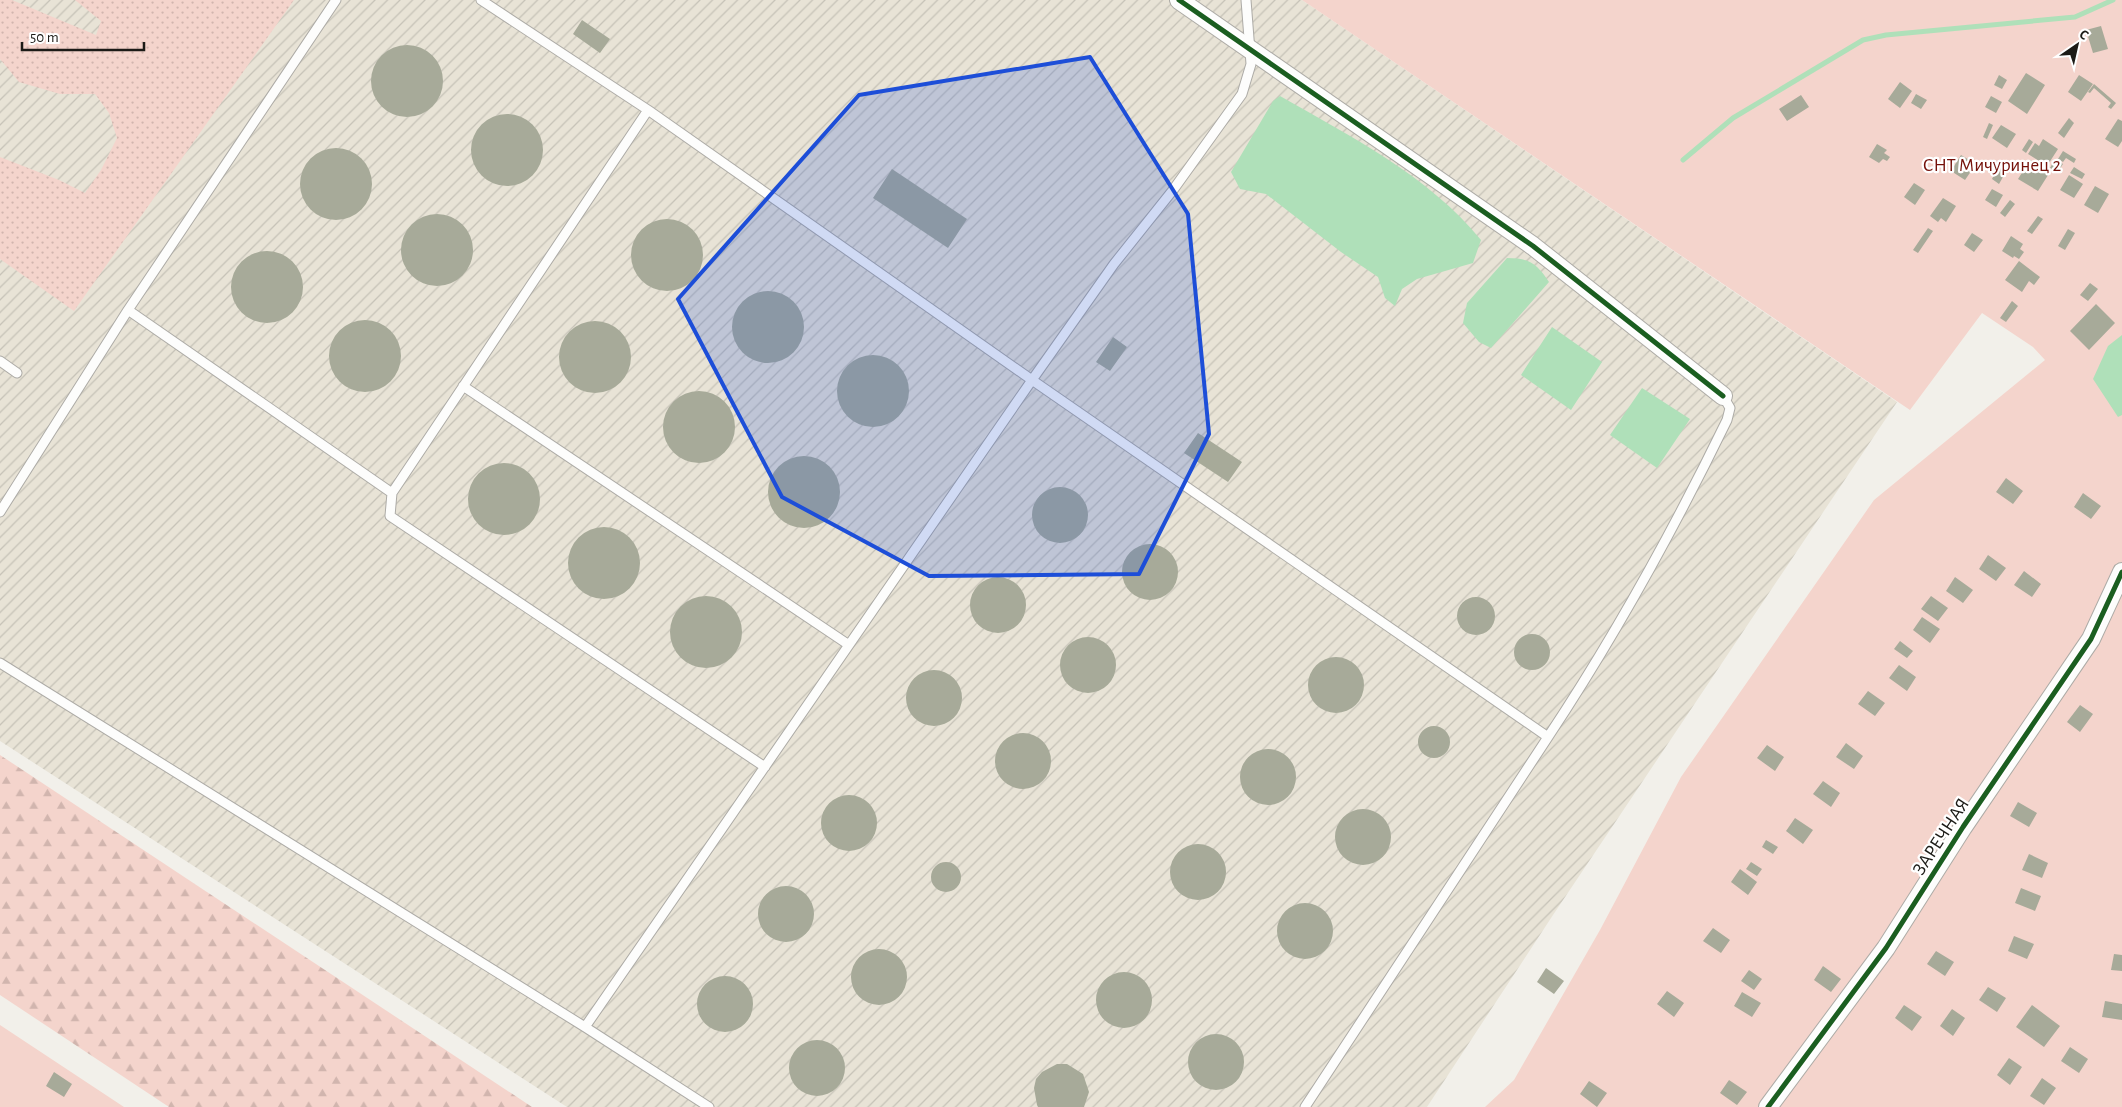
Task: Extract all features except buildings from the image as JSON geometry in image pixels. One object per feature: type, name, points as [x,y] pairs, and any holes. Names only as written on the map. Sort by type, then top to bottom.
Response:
[{"type":"street","points":[[1179,0],[1533,246],[1723,396]]},
{"type":"street","name":"ЗАРЕЧНАЯ","points":[[1771,1106],[1886,948],[1963,827],[2091,639],[2122,572]]},
{"type":"lane","points":[[0,512],[128,310],[336,0]]},
{"type":"lane","points":[[481,0],[648,110],[1032,380],[1548,737]]},
{"type":"lane","points":[[585,1027],[1032,380],[1114,264],[1174,190],[1242,94],[1251,64],[1246,0]]},
{"type":"lane","points":[[648,110],[392,493],[390,516],[765,767]]},
{"type":"lane","points":[[128,310],[392,493]]},
{"type":"lane","points":[[0,361],[17,373]]},
{"type":"lane","points":[[463,386],[849,645]]},
{"type":"lane","points":[[1305,1107],[1578,692],[1686,504],[1727,420],[1730,408],[1723,396]]},
{"type":"lane","points":[[0,663],[585,1027],[709,1107]]},
{"type":"highlighted area","points":[[1090,57],[1188,214],[1209,434],[1139,574],[929,576],[782,497],[678,299],[859,95]]},
{"type":"shaded area","points":[[0,0],[1302,0],[1897,402],[1553,915],[1427,1107],[567,1107],[0,741]]},
{"type":"shaded area","points":[[1280,96],[1361,142],[1438,196],[1481,240],[1473,263],[1417,279],[1402,289],[1395,306],[1385,298],[1378,277],[1341,252],[1266,194],[1240,189],[1231,172],[1273,101]]},
{"type":"shaded area","points":[[1507,258],[1522,259],[1532,263],[1537,266],[1549,282],[1491,348],[1479,342],[1463,323],[1467,303]]},
{"type":"shaded area","points":[[1552,327],[1602,362],[1571,410],[1521,375]]},
{"type":"shaded area","points":[[2122,335],[2122,415],[2118,417],[2093,379],[2108,346]]},
{"type":"shaded area","points":[[1642,388],[1690,419],[1657,468],[1610,435]]},
{"type":"green space","points":[[0,0],[12,0],[96,35],[101,21],[75,0],[294,0],[74,311],[0,259],[0,157],[59,180],[85,193],[101,170],[117,138],[109,113],[95,94],[60,94],[19,82],[0,59]]},
{"type":"green space","name":"СНТ Мичуринец 2","points":[[1302,0],[2122,0],[2122,1107],[1485,1107],[1514,1080],[1600,930],[1681,777],[1874,500],[2045,360],[2033,347],[1982,313],[1910,410]]},
{"type":"green space","points":[[0,755],[532,1107],[169,1107],[0,995]]},
{"type":"green space","points":[[0,1025],[124,1107],[0,1107]]},
{"type":"waterway","points":[[1683,160],[1733,118],[1863,40],[1886,35],[2075,17],[2113,0]]},
{"type":"cycle path","points":[[1179,0],[1533,246],[1723,396]]},
{"type":"cycle path","points":[[1768,1107],[1886,948],[1963,827],[2091,639],[2122,572]]}]
